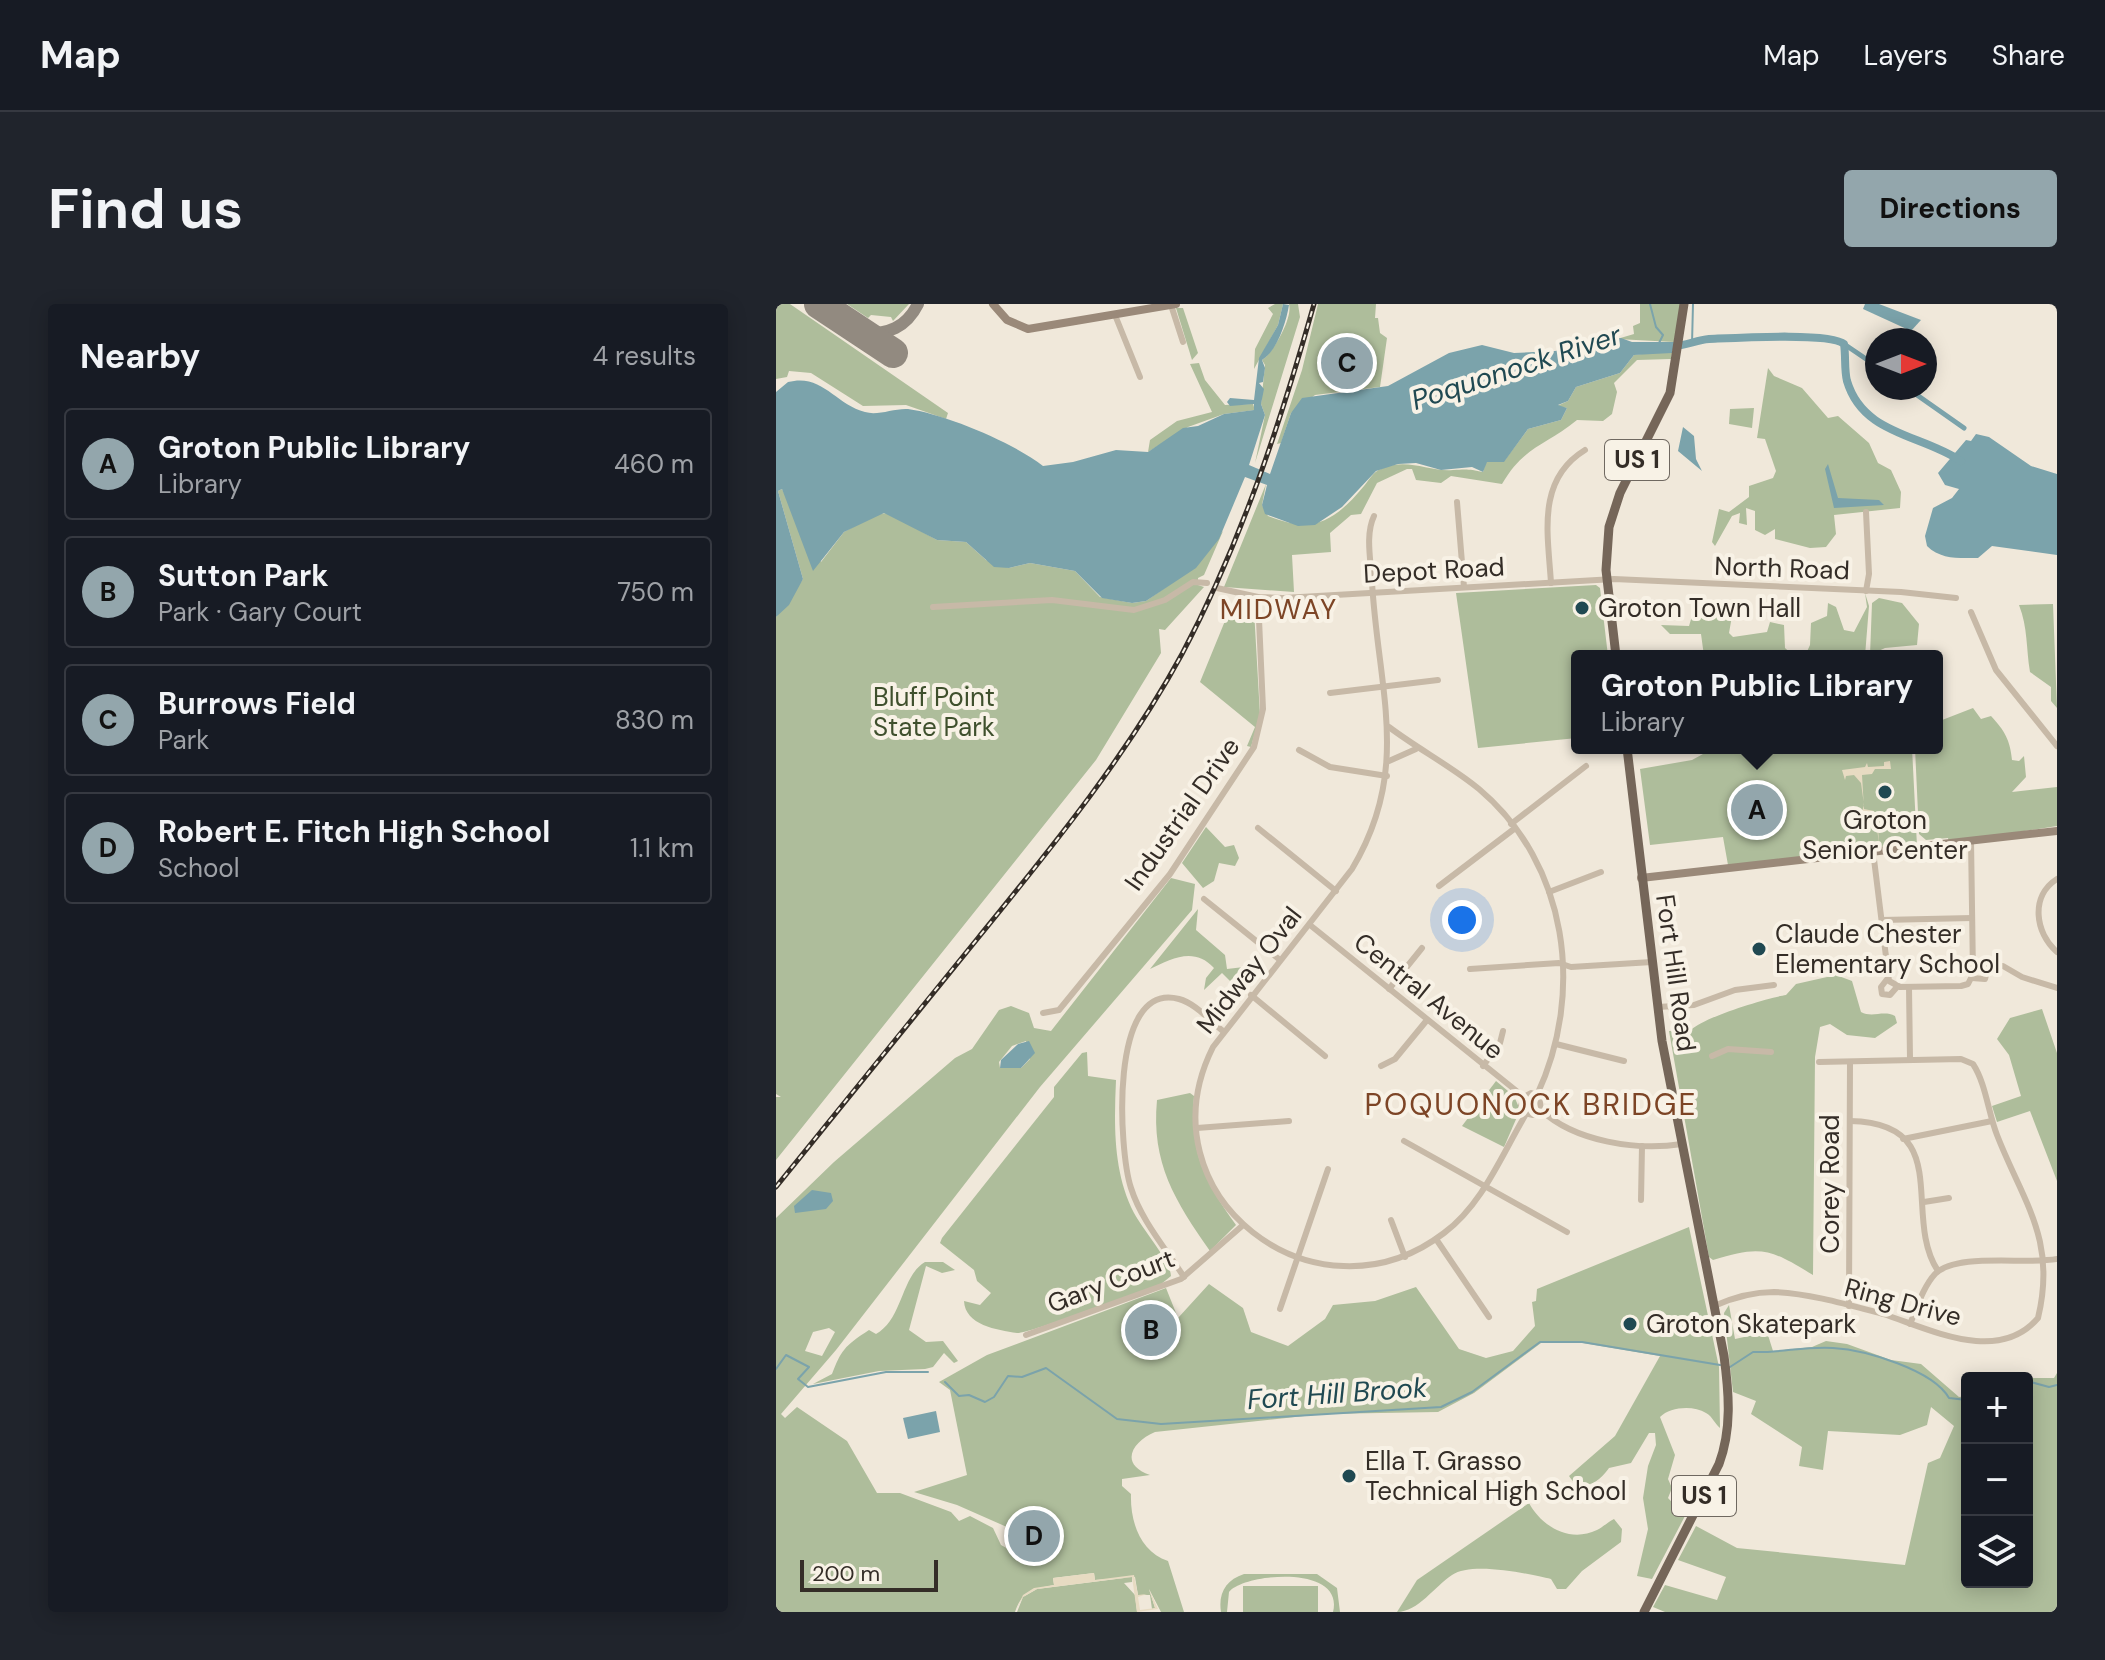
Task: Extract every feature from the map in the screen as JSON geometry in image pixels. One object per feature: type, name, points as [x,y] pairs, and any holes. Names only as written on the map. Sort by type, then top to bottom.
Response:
[{"type":"main road","points":[[993,304],[1007,320],[1019,327],[1053,326],[1174,304]]},
{"type":"main road","name":"US 1","points":[[1615,650],[1606,549],[1614,509],[1665,407],[1677,356],[1684,304]]},
{"type":"main road","name":"Fort Hill Road","points":[[1628,754],[1657,1007],[1725,1366],[1729,1415],[1721,1458],[1644,1612]]},
{"type":"main road","points":[[1641,878],[2057,831]]},
{"type":"street","points":[[1174,304],[1183,342]]},
{"type":"street","points":[[1115,315],[1140,377]]},
{"type":"street","points":[[1551,583],[1548,499],[1565,466],[1585,450]]},
{"type":"street","points":[[1457,502],[1464,587]]},
{"type":"street","points":[[1866,512],[1869,574],[1866,591]]},
{"type":"street","name":"Midway Oval","points":[[1374,516],[1369,526],[1373,594],[1389,727],[1387,776],[1368,843],[1310,925],[1223,1031],[1203,1072],[1197,1128],[1209,1180],[1242,1226],[1277,1249],[1321,1264],[1374,1266],[1405,1257],[1436,1239],[1462,1217],[1485,1186],[1526,1114]]},
{"type":"street","name":"Depot Road","points":[[1217,588],[1258,597],[1373,594],[1607,580]]},
{"type":"street","name":"North Road","points":[[1607,580],[1956,598]]},
{"type":"street","points":[[933,607],[1052,600],[1134,610],[1165,600],[1193,582],[1207,583]]},
{"type":"street","name":"Industrial Drive","points":[[1043,1013],[1059,1010],[1170,874],[1254,747],[1263,709],[1258,597]]},
{"type":"street","points":[[1971,612],[1996,670],[2057,746]]},
{"type":"street","points":[[1330,693],[1438,680]]},
{"type":"street","points":[[1389,727],[1416,749],[1480,790],[1512,826],[1533,857],[1549,892],[1565,967],[1556,1044],[1537,1095]]},
{"type":"street","points":[[1389,761],[1416,749]]},
{"type":"street","points":[[1299,750],[1330,767],[1387,776]]},
{"type":"street","points":[[1439,886],[1586,766]]},
{"type":"street","points":[[1258,828],[1336,891]]},
{"type":"street","points":[[1971,840],[1972,978]]},
{"type":"street","points":[[1873,851],[1888,978],[1897,987],[1961,986],[1972,978],[1985,979],[1987,971],[1982,967]]},
{"type":"street","points":[[1549,892],[1601,872]]},
{"type":"street","points":[[2057,879],[2045,889],[2038,910],[2044,936],[2057,952]]},
{"type":"street","points":[[1204,899],[1280,960]]},
{"type":"street","points":[[1882,920],[1972,918]]},
{"type":"street","name":"Central Avenue","points":[[1310,925],[1524,1097]]},
{"type":"street","points":[[1389,989],[1422,948]]},
{"type":"street","points":[[1470,969],[1559,963],[1565,967],[1652,962]]},
{"type":"street","points":[[1973,966],[2000,965],[2022,977],[2057,988]]},
{"type":"street","points":[[1888,978],[1881,987],[1882,994],[1890,995],[1897,987]]},
{"type":"street","points":[[1657,1007],[1703,1003],[1735,990],[1774,985]]},
{"type":"street","points":[[1909,987],[1910,1059]]},
{"type":"street","points":[[1251,995],[1325,1056]]},
{"type":"street","points":[[1184,1277],[1141,1211],[1131,1188],[1123,1151],[1122,1078],[1141,1015],[1156,1001],[1183,1000],[1223,1031]]},
{"type":"street","points":[[1381,1066],[1395,1059],[1427,1020]]},
{"type":"street","points":[[1483,1066],[1500,1043],[1503,1031]]},
{"type":"street","points":[[1556,1044],[1624,1061]]},
{"type":"street","points":[[1712,1056],[1728,1049],[1771,1052]]},
{"type":"street","name":"Ring Drive","points":[[1714,1306],[1772,1292],[1849,1306],[1960,1339],[1991,1340],[2018,1334],[2038,1318],[2043,1302],[2044,1261],[2037,1215],[1992,1121],[1973,1064],[1961,1059],[1819,1062]]},
{"type":"street","name":"Corey Road","points":[[1849,1306],[1850,1062]]},
{"type":"street","points":[[1537,1095],[1542,1101],[1541,1110],[1526,1114],[1521,1106],[1524,1097],[1537,1095]]},
{"type":"street","points":[[1541,1110],[1568,1128],[1590,1136],[1642,1146],[1681,1142]]},
{"type":"street","points":[[1197,1128],[1289,1121]]},
{"type":"street","points":[[1850,1121],[1878,1124],[1903,1139],[1920,1165],[1924,1238],[1938,1271]]},
{"type":"street","points":[[1903,1139],[1992,1121]]},
{"type":"street","points":[[1404,1141],[1567,1232]]},
{"type":"street","points":[[1641,1200],[1642,1146]]},
{"type":"street","points":[[1280,1309],[1328,1169]]},
{"type":"street","points":[[1924,1202],[1949,1198]]},
{"type":"street","points":[[1391,1220],[1405,1257]]},
{"type":"street","name":"Gary Court","points":[[1026,1335],[1184,1277],[1242,1226]]},
{"type":"street","points":[[1436,1239],[1489,1317]]},
{"type":"street","points":[[1910,1324],[1927,1285],[1938,1271],[1959,1263],[2057,1259]]},
{"type":"green space","points":[[776,304],[790,304],[948,413],[946,419],[906,405],[863,406],[811,373],[789,371],[787,377],[776,379]]},
{"type":"green space","points":[[847,304],[909,304],[893,321],[891,317],[871,315],[868,318]]},
{"type":"green space","points":[[1283,304],[1278,325],[1254,369],[1255,349],[1273,314],[1268,308]]},
{"type":"green space","points":[[1289,304],[1298,304],[1300,317],[1255,463],[1265,415],[1261,404],[1265,365],[1262,360],[1281,335],[1288,318]]},
{"type":"green space","points":[[1318,304],[1376,304],[1375,318],[1378,318],[1380,333],[1387,338],[1380,387],[1315,395],[1291,413],[1281,443],[1277,444],[1302,370]]},
{"type":"green space","points":[[1640,304],[1681,304],[1674,342],[1617,339],[1634,334],[1633,326],[1640,323]]},
{"type":"green space","points":[[1176,308],[1183,308],[1198,353],[1192,360]]},
{"type":"green space","points":[[1672,353],[1671,359],[1637,360],[1614,383],[1617,392],[1612,414],[1603,421],[1577,420],[1527,454],[1502,484],[1451,476],[1441,483],[1416,480],[1412,469],[1407,469],[1377,483],[1361,514],[1351,515],[1330,533],[1331,552],[1292,555],[1294,592],[1224,587],[1266,484],[1262,505],[1268,516],[1310,524],[1322,521],[1343,508],[1381,469],[1400,464],[1483,472],[1486,462],[1505,460],[1528,429],[1561,420],[1567,408],[1557,406],[1568,401],[1576,387],[1620,373],[1634,355]]},
{"type":"green space","points":[[1199,363],[1205,380],[1225,405],[1253,404],[1255,410],[1224,414],[1188,427],[1148,452],[1150,440],[1177,421],[1212,412],[1190,364]]},
{"type":"green space","points":[[1768,368],[1774,376],[1802,388],[1828,418],[1838,416],[1869,443],[1878,463],[1891,470],[1901,492],[1900,508],[1834,515],[1836,534],[1826,547],[1810,548],[1775,539],[1775,529],[1765,535],[1755,530],[1755,511],[1746,508],[1747,525],[1739,523],[1740,513],[1732,516],[1715,546],[1712,542],[1719,509],[1729,512],[1749,497],[1749,486],[1773,478],[1776,471],[1765,439],[1757,438]]},
{"type":"green space","points":[[1754,408],[1752,428],[1729,424],[1730,409]]},
{"type":"green space","name":"Bluff Point State Park","points":[[782,489],[821,562],[844,532],[877,514],[888,513],[937,540],[966,542],[986,560],[1009,568],[1030,563],[1075,571],[1100,597],[1132,603],[1146,601],[1169,585],[1223,531],[1204,575],[1198,578],[1198,585],[1204,587],[1165,630],[1159,629],[1161,653],[1096,760],[776,1160],[776,1097],[781,1097],[776,1094],[776,617],[803,579],[778,491]]},
{"type":"green space","points":[[1596,585],[1600,588],[1607,650],[1571,650],[1571,739],[1478,748],[1456,593]]},
{"type":"green space","points":[[1865,593],[1869,606],[1865,650],[1808,650],[1811,623],[1827,616],[1828,603],[1836,607],[1844,630],[1854,632],[1867,607]]},
{"type":"green space","points":[[1879,598],[1902,603],[1919,624],[1917,645],[1870,650],[1872,603]]},
{"type":"green space","points":[[2053,604],[2057,708],[2051,701],[2051,687],[2030,672],[2019,605]]},
{"type":"green space","points":[[1240,609],[1254,610],[1260,715],[1251,747],[1247,746],[1255,727],[1200,682],[1227,616]]},
{"type":"green space","points":[[1692,616],[1732,616],[1729,633],[1733,637],[1767,632],[1770,622],[1784,625],[1787,650],[1703,650],[1701,634],[1670,634],[1661,625],[1689,626]]},
{"type":"green space","points":[[1973,708],[1981,719],[1991,716],[2008,741],[2012,760],[2019,761],[2024,756],[2026,777],[2012,792],[2057,787],[2057,826],[1949,843],[1948,838],[1926,840],[1919,834],[1915,754],[1943,754],[1943,720]]},
{"type":"green space","points":[[1703,754],[1912,754],[1917,846],[1728,865],[1723,837],[1650,845],[1640,769],[1692,760]]},
{"type":"green space","points":[[1206,827],[1225,847],[1234,845],[1239,858],[1235,866],[1219,863],[1214,881],[1203,888],[1182,863]]},
{"type":"green space","points":[[1171,878],[1195,884],[1192,910],[1040,1087],[836,1350],[781,1414],[785,1418],[797,1407],[847,1441],[877,1493],[900,1493],[951,1512],[959,1521],[970,1516],[993,1528],[1001,1545],[1010,1550],[1021,1547],[1025,1535],[957,1505],[914,1492],[967,1475],[950,1390],[939,1382],[987,1355],[1166,1288],[1178,1318],[1209,1284],[1243,1308],[1251,1332],[1288,1346],[1325,1319],[1333,1305],[1375,1301],[1416,1287],[1459,1349],[1486,1358],[1513,1351],[1535,1326],[1532,1302],[1536,1301],[1537,1289],[1689,1227],[1719,1367],[1720,1428],[1701,1410],[1676,1409],[1660,1417],[1675,1455],[1668,1479],[1672,1488],[1668,1498],[1685,1516],[1652,1579],[1637,1576],[1648,1529],[1643,1498],[1648,1466],[1656,1445],[1655,1433],[1649,1433],[1631,1463],[1609,1468],[1592,1483],[1577,1487],[1569,1476],[1615,1436],[1660,1356],[1583,1343],[1541,1343],[1474,1393],[1438,1412],[1323,1414],[1155,1432],[1140,1441],[1132,1453],[1132,1459],[1134,1465],[1150,1475],[1122,1479],[1122,1486],[1131,1494],[1139,1535],[1151,1551],[1168,1561],[1184,1612],[1161,1612],[1149,1589],[1155,1608],[1152,1609],[1150,1595],[1138,1595],[1135,1577],[1095,1580],[1094,1573],[1053,1578],[1054,1585],[1029,1592],[1021,1599],[1015,1612],[776,1612],[776,1218],[834,1162],[955,1058],[972,1049],[999,1010],[1011,1006],[1029,1013],[1034,1028],[1051,1031]],"holes":[[[1026,1041],[1030,1059],[1021,1068],[1000,1068],[999,1062],[1012,1046]],[[829,1328],[835,1332],[822,1356],[805,1351],[813,1332]]]},
{"type":"green space","points":[[1198,909],[1196,930],[1225,955],[1227,969],[1244,967],[1230,981],[1222,973],[1204,990],[1206,978],[1214,968],[1199,957],[1182,956],[1150,969]]},
{"type":"green space","points":[[1836,975],[1852,981],[1861,1012],[1891,1014],[1897,1023],[1875,1038],[1847,1035],[1830,1024],[1820,1027],[1815,1057],[1813,1275],[1765,1252],[1743,1252],[1713,1260],[1709,1257],[1669,1031],[1691,1030],[1722,1014],[1786,995],[1796,984]]},
{"type":"green space","points":[[2042,1009],[2057,1053],[2057,1181],[2030,1111],[1997,1122],[1992,1106],[2021,1096],[2009,1055],[1997,1039],[2010,1018]]},
{"type":"green space","points":[[1087,1052],[1088,1076],[1116,1080],[1115,1131],[1122,1181],[1134,1213],[1161,1254],[1171,1276],[1160,1285],[1025,1332],[1009,1332],[983,1325],[970,1316],[964,1301],[980,1305],[991,1293],[977,1281],[974,1270],[940,1243],[1054,1097],[1054,1087],[1082,1053]]},
{"type":"green space","points":[[1496,1081],[1514,1096],[1520,1110],[1504,1147],[1462,1126]]},
{"type":"green space","points":[[1190,1093],[1194,1096],[1194,1134],[1202,1165],[1215,1194],[1236,1225],[1210,1251],[1176,1198],[1158,1143],[1157,1100]]},
{"type":"green space","points":[[925,1262],[943,1262],[955,1270],[942,1273],[926,1266],[909,1330],[926,1342],[943,1341],[958,1361],[954,1363],[944,1353],[933,1367],[925,1369],[879,1371],[813,1384],[832,1374],[841,1354],[854,1340],[869,1330],[876,1334],[885,1327],[911,1277]]},
{"type":"green space","points":[[1729,1305],[1735,1339],[1767,1332],[1773,1351],[1812,1347],[1826,1341],[1847,1344],[1891,1360],[1921,1364],[1961,1397],[1961,1588],[2033,1588],[2033,1378],[2054,1378],[2057,1373],[2057,1612],[1665,1612],[1653,1607],[1665,1585],[1717,1600],[1726,1577],[1678,1560],[1696,1526],[1737,1548],[1905,1565],[1928,1463],[1940,1458],[1954,1426],[1931,1407],[1927,1425],[1900,1435],[1828,1431],[1823,1470],[1799,1466],[1802,1447],[1751,1414],[1756,1401],[1733,1392],[1724,1313]]},
{"type":"green space","points":[[1529,1503],[1549,1526],[1577,1535],[1597,1530],[1614,1519],[1622,1529],[1621,1542],[1582,1571],[1566,1589],[1557,1589],[1551,1579],[1501,1570],[1473,1569],[1452,1575],[1412,1608],[1397,1612],[1417,1580]]},
{"type":"green space","points":[[1244,1574],[1317,1574],[1337,1588],[1340,1612],[1333,1612],[1333,1597],[1324,1586],[1309,1580],[1272,1577],[1238,1585],[1229,1592],[1227,1612],[1221,1612],[1225,1588]]},
{"type":"green space","points":[[1132,1577],[1132,1582],[1124,1583],[1135,1595],[1137,1612],[1017,1612],[1023,1597],[1037,1589]]},
{"type":"green space","points":[[1243,1586],[1318,1586],[1318,1612],[1243,1612]]},
{"type":"shaded area","points":[[1890,761],[1891,769],[1875,769],[1872,774],[1862,775],[1864,802],[1861,783],[1854,775],[1846,776],[1845,780],[1842,770],[1865,767],[1867,763],[1868,767],[1884,766],[1884,762]]},
{"type":"shaded area","points":[[1864,806],[1864,809],[1874,811],[1872,815],[1866,814],[1878,827],[1879,844],[1877,828],[1866,816],[1860,818]]},
{"type":"shaded area","points":[[1094,1573],[1095,1580],[1134,1575],[1138,1595],[1147,1594],[1138,1597],[1140,1610],[1155,1608],[1149,1589],[1158,1609],[1137,1612],[1132,1577],[1037,1589],[1023,1597],[1015,1612],[1023,1595],[1034,1588],[1054,1585],[1053,1578]]},
{"type":"water","points":[[1283,304],[1289,305],[1283,328],[1272,350],[1262,360],[1265,368],[1263,382],[1259,383],[1264,389],[1261,404],[1265,415],[1249,465],[1270,474],[1291,413],[1302,398],[1388,386],[1449,353],[1482,345],[1514,353],[1555,351],[1621,338],[1632,342],[1674,342],[1672,353],[1634,355],[1620,373],[1576,387],[1568,401],[1558,405],[1567,408],[1561,420],[1528,429],[1504,462],[1487,462],[1483,472],[1472,467],[1441,470],[1416,463],[1398,464],[1376,471],[1342,507],[1315,525],[1298,526],[1265,514],[1262,505],[1267,485],[1245,477],[1219,539],[1196,568],[1146,601],[1132,603],[1102,598],[1075,571],[1030,563],[1009,568],[994,567],[966,542],[937,540],[884,513],[844,532],[813,571],[782,489],[778,491],[803,579],[789,605],[776,617],[776,392],[788,382],[800,380],[819,385],[865,412],[908,409],[941,417],[997,439],[1043,466],[1073,462],[1116,450],[1148,452],[1183,428],[1198,426],[1224,414],[1254,410],[1254,404],[1230,406],[1227,402],[1230,398],[1254,400],[1259,358],[1278,325]]},
{"type":"water","points":[[1865,304],[1879,304],[1921,320],[1914,328],[1904,328],[1863,309]]},
{"type":"water","points":[[1683,427],[1694,436],[1696,459],[1702,471],[1678,451]]},
{"type":"water","points":[[1976,434],[1989,437],[2031,466],[2057,474],[2057,555],[1992,546],[1978,558],[1958,558],[1938,554],[1927,546],[1925,536],[1933,508],[1952,498],[1959,489],[1945,485],[1938,473],[1966,440],[1971,441]]},
{"type":"water","points":[[1828,464],[1838,498],[1879,500],[1884,505],[1834,508],[1825,469]]},
{"type":"water","points":[[1029,1041],[1035,1053],[1021,1068],[1000,1068],[1001,1060],[1018,1044]]},
{"type":"water","points":[[812,1190],[831,1193],[833,1201],[826,1209],[795,1213],[794,1206]]},
{"type":"water","points":[[936,1411],[940,1432],[908,1439],[903,1418]]},
{"type":"waterway","points":[[1650,304],[1656,327],[1663,335],[1659,343]]},
{"type":"waterway","points":[[1692,344],[1693,304]]},
{"type":"waterway","name":"Poquonock River","points":[[1673,346],[1738,338],[1835,340],[1844,344],[1847,381],[1855,399],[1866,412],[1895,431],[1961,461]]},
{"type":"waterway","points":[[1844,344],[1865,358]]},
{"type":"waterway","points":[[1924,400],[1964,428]]},
{"type":"waterway","name":"Fort Hill Brook","points":[[945,1382],[959,1396],[969,1395],[985,1402],[994,1397],[1008,1376],[1022,1377],[1046,1368],[1117,1419],[1161,1424],[1441,1407],[1472,1392],[1540,1342],[1582,1342],[1720,1365]]},
{"type":"waterway","name":"Fort Hill Brook","points":[[1730,1367],[1753,1352],[1823,1348],[1847,1350],[1880,1357],[1914,1370],[1941,1388],[1949,1398],[1961,1399]]},
{"type":"waterway","name":"Fort Hill Brook","points":[[776,1369],[786,1355],[809,1367],[798,1379],[808,1387],[886,1372],[928,1372]]},
{"type":"waterway","name":"Fort Hill Brook","points":[[2033,1383],[2049,1387],[2057,1385]]},
{"type":"taxiway","points":[[863,334],[895,328],[908,319],[918,304]]},
{"type":"runway","points":[[819,304],[893,353]]},
{"type":"railway","points":[[776,1187],[1060,835],[1112,765],[1160,692],[1203,612],[1241,526],[1273,438],[1314,304]]},
{"type":"place","name":"Burrows Field","points":[[1347,363]]},
{"type":"place","name":"Groton Town Hall","points":[[1582,608]]},
{"type":"place","name":"Groton Senior Center","points":[[1885,792]]},
{"type":"place","name":"Groton Public Library","points":[[1757,810]]},
{"type":"place","name":"Claude Chester Elementary School","points":[[1759,949]]},
{"type":"place","name":"Groton Skatepark","points":[[1630,1324]]},
{"type":"place","name":"Sutton Park","points":[[1151,1330]]},
{"type":"place","name":"Ella T. Grasso Technical High School","points":[[1349,1476]]},
{"type":"place","name":"Robert E. Fitch High School","points":[[1034,1536]]},
{"type":"district","name":"MIDWAY","points":[[1279,609]]},
{"type":"district","name":"POQUONOCK BRIDGE","points":[[1531,1105]]}]
